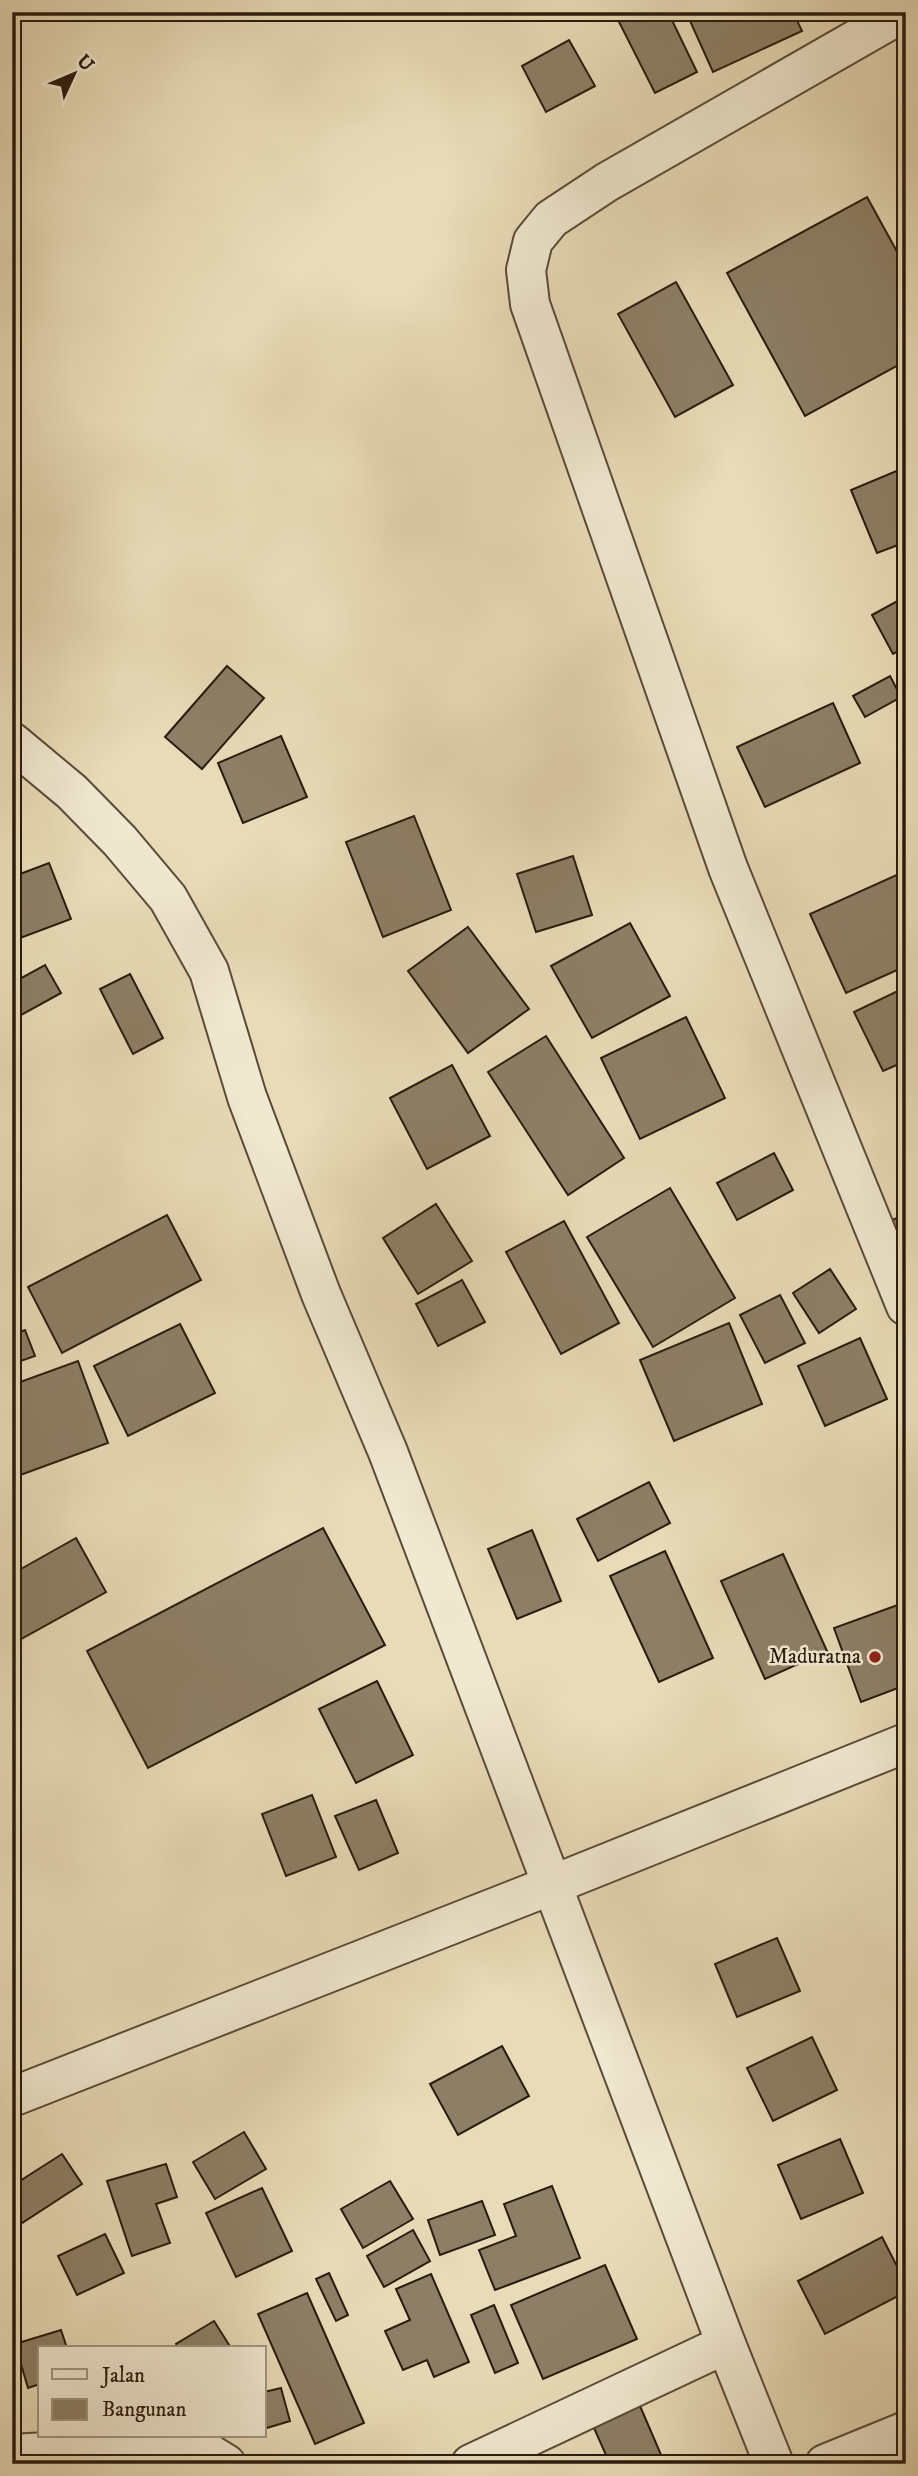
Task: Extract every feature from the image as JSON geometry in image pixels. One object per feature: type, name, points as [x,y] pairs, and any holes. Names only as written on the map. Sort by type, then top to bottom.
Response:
[{"type":"street","points":[[904,12],[607,182],[551,219],[533,241],[526,270],[530,304],[728,868],[906,1306]]},
{"type":"street","points":[[12,742],[72,792],[120,841],[167,898],[209,971],[256,1122],[321,1294],[388,1452],[774,2464]]},
{"type":"street","points":[[12,2097],[906,1743]]},
{"type":"street","points":[[471,2464],[726,2344]]},
{"type":"street","points":[[825,2464],[906,2431]]},
{"type":"street","points":[[12,2454],[169,2442],[200,2448],[226,2464]]},
{"type":"building","points":[[614,12],[668,12],[697,72],[655,93]]},
{"type":"building","points":[[686,12],[793,12],[802,31],[713,72]]},
{"type":"building","points":[[569,40],[595,86],[546,112],[522,66]]},
{"type":"building","points":[[867,197],[906,268],[906,361],[805,416],[727,273]]},
{"type":"building","points":[[676,282],[733,385],[675,417],[618,314]]},
{"type":"building","points":[[906,467],[906,542],[877,553],[851,490]]},
{"type":"building","points":[[901,599],[906,607],[906,647],[893,654],[872,615]]},
{"type":"building","points":[[227,666],[264,698],[202,769],[165,737]]},
{"type":"building","points":[[890,676],[901,697],[865,717],[853,696]]},
{"type":"building","points":[[833,703],[860,763],[765,807],[737,747]]},
{"type":"building","points":[[281,736],[307,797],[243,823],[218,763]]},
{"type":"building","points":[[414,816],[451,910],[383,937],[346,842]]},
{"type":"building","points":[[573,856],[592,915],[536,932],[517,874]]},
{"type":"building","points":[[49,863],[71,919],[12,941],[12,877]]},
{"type":"building","points":[[901,873],[906,884],[906,966],[846,993],[810,914]]},
{"type":"building","points":[[630,923],[670,996],[592,1038],[551,966]]},
{"type":"building","points":[[468,927],[529,1009],[468,1053],[408,971]]},
{"type":"building","points":[[45,965],[61,993],[12,1020],[12,983]]},
{"type":"building","points":[[130,974],[163,1038],[133,1054],[100,989]]},
{"type":"building","points":[[906,987],[906,1061],[883,1071],[854,1012]]},
{"type":"building","points":[[686,1017],[725,1098],[640,1139],[601,1058]]},
{"type":"building","points":[[546,1036],[624,1158],[568,1195],[488,1072]]},
{"type":"building","points":[[452,1065],[490,1136],[427,1169],[390,1098]]},
{"type":"building","points":[[774,1153],[793,1190],[737,1220],[717,1183]]},
{"type":"building","points":[[670,1188],[735,1298],[653,1347],[587,1237]]},
{"type":"building","points":[[436,1204],[472,1261],[418,1294],[383,1238]]},
{"type":"building","points":[[906,1214],[906,1248],[904,1249],[890,1221]]},
{"type":"building","points":[[167,1215],[201,1280],[62,1353],[28,1287]]},
{"type":"building","points":[[564,1221],[619,1323],[561,1354],[506,1252]]},
{"type":"building","points":[[830,1269],[856,1309],[819,1333],[793,1293]]},
{"type":"building","points":[[462,1280],[485,1322],[438,1346],[416,1304]]},
{"type":"building","points":[[780,1295],[805,1343],[765,1363],[740,1315]]},
{"type":"building","points":[[729,1323],[762,1404],[674,1441],[640,1360]]},
{"type":"building","points":[[180,1324],[215,1393],[128,1436],[94,1366]]},
{"type":"building","points":[[25,1330],[35,1356],[12,1364],[12,1335]]},
{"type":"building","points":[[860,1338],[887,1399],[825,1426],[798,1366]]},
{"type":"building","points":[[78,1361],[108,1443],[12,1478],[12,1385]]},
{"type":"building","points":[[649,1482],[670,1523],[598,1561],[577,1519]]},
{"type":"building","points":[[323,1528],[385,1645],[148,1768],[87,1651]]},
{"type":"building","points":[[532,1530],[561,1601],[517,1619],[488,1549]]},
{"type":"building","points":[[76,1538],[106,1592],[12,1644],[12,1574]]},
{"type":"building","points":[[665,1551],[713,1658],[659,1682],[610,1576]]},
{"type":"building","points":[[783,1554],[827,1651],[765,1679],[721,1581]]},
{"type":"building","name":"Maduratna","points":[[906,1602],[906,1685],[861,1702],[834,1628]]},
{"type":"building","points":[[377,1681],[413,1755],[356,1783],[319,1709]]},
{"type":"building","points":[[312,1795],[336,1857],[286,1876],[262,1814]]},
{"type":"building","points":[[376,1800],[398,1853],[359,1870],[335,1816]]},
{"type":"building","points":[[777,1938],[800,1991],[737,2017],[715,1964]]},
{"type":"building","points":[[12,1972],[20,1993],[12,1996]]},
{"type":"building","points":[[812,2037],[837,2090],[773,2121],[747,2068]]},
{"type":"building","points":[[502,2046],[529,2096],[458,2135],[430,2084]]},
{"type":"building","points":[[244,2132],[266,2169],[215,2199],[193,2162]]},
{"type":"building","points":[[840,2139],[863,2193],[801,2219],[778,2165]]},
{"type":"building","points":[[62,2154],[82,2184],[22,2223],[12,2208],[12,2186]]},
{"type":"building","points":[[166,2164],[177,2197],[156,2204],[170,2243],[132,2256],[107,2181]]},
{"type":"building","points":[[390,2181],[413,2219],[363,2248],[341,2209]]},
{"type":"building","points":[[552,2186],[580,2258],[495,2290],[479,2250],[516,2236],[504,2204]]},
{"type":"building","points":[[262,2188],[292,2251],[236,2277],[206,2213]]},
{"type":"building","points":[[482,2201],[495,2235],[440,2255],[428,2220]]},
{"type":"building","points":[[413,2230],[430,2261],[384,2287],[367,2256]]},
{"type":"building","points":[[105,2234],[124,2273],[77,2295],[58,2256]]},
{"type":"building","points":[[882,2237],[906,2284],[906,2292],[825,2334],[798,2281]]},
{"type":"building","points":[[605,2265],[637,2339],[543,2379],[511,2305]]},
{"type":"building","points":[[329,2273],[348,2315],[336,2321],[316,2279]]},
{"type":"building","points":[[431,2274],[469,2362],[434,2377],[427,2360],[403,2370],[385,2331],[410,2320],[396,2289]]},
{"type":"building","points":[[307,2293],[364,2423],[315,2444],[258,2314]]},
{"type":"building","points":[[494,2305],[518,2363],[495,2373],[471,2315]]},
{"type":"building","points":[[214,2321],[230,2346],[177,2346],[176,2344]]},
{"type":"building","points":[[61,2330],[66,2346],[38,2346],[38,2385],[28,2388],[15,2344]]},
{"type":"building","points":[[281,2388],[290,2421],[267,2428],[266,2392]]},
{"type":"building","points":[[637,2399],[665,2464],[610,2464],[590,2419]]},
{"type":"place","name":"Maduratna","points":[[875,1657]]}]
